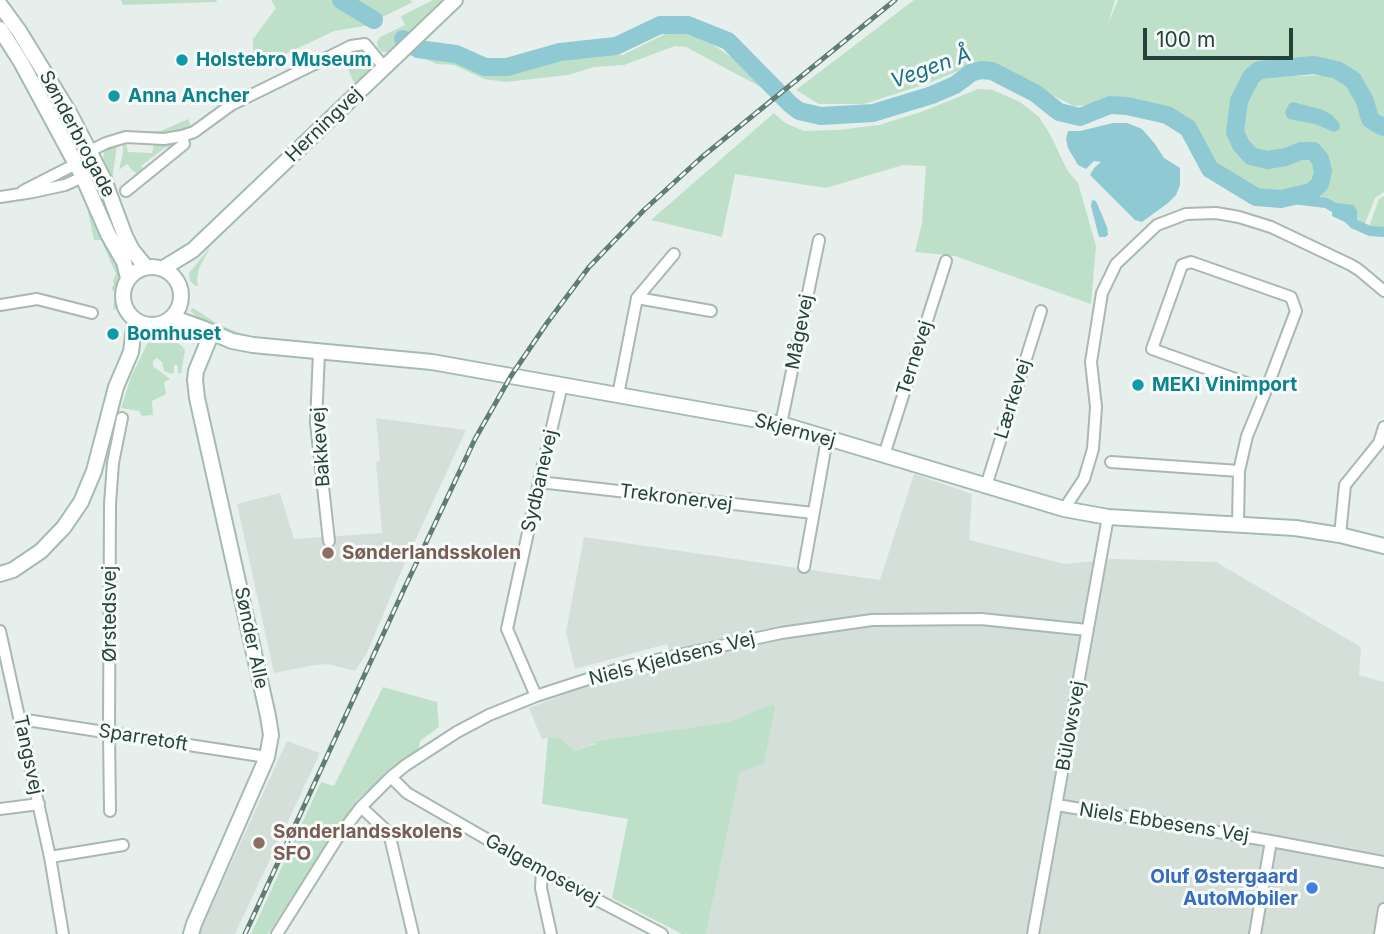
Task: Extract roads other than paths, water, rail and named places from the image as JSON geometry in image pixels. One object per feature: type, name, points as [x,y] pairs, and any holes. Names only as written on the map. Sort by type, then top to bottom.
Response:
[{"type":"street","name":"Herningvej","points":[[165,269],[192,250],[455,0]]},
{"type":"street","name":"Sønderbrogade","points":[[0,5],[45,73],[84,156],[83,164]]},
{"type":"street","name":"Sønderbrogade","points":[[0,29],[83,164],[108,234],[124,262],[128,278]]},
{"type":"street","points":[[0,197],[65,185],[106,143],[126,137],[164,139],[182,136],[204,126],[231,105],[351,46],[365,44],[384,67]]},
{"type":"street","points":[[126,191],[184,144],[182,136]]},
{"type":"street","points":[[83,164],[97,179],[132,250],[146,267]]},
{"type":"street","points":[[1064,509],[1084,478],[1093,449],[1096,407],[1091,362],[1102,293],[1116,264],[1157,225],[1186,214],[1216,213],[1239,216],[1271,226],[1351,265],[1384,291]]},
{"type":"street","name":"Mågevej","points":[[781,424],[819,240]]},
{"type":"street","name":"Herningvej","points":[[170,309],[192,250]]},
{"type":"street","points":[[618,395],[637,298],[674,254]]},
{"type":"street","name":"Ternevej","points":[[884,455],[946,261]]},
{"type":"street","points":[[1238,524],[1239,471],[1247,436],[1266,390],[1296,311],[1291,297],[1191,262],[1182,265],[1152,349],[1266,390]]},
{"type":"street","points":[[131,352],[142,343],[170,309],[165,269],[146,267],[128,278],[123,288],[123,304],[135,320],[143,324],[170,309]]},
{"type":"street","points":[[637,298],[711,311]]},
{"type":"street","points":[[0,305],[37,299],[92,313]]},
{"type":"street","name":"Skjernvej","points":[[170,309],[207,330],[243,344],[432,362],[781,424],[1064,509],[1108,517],[1295,528],[1339,535],[1384,547]]},
{"type":"street","name":"Lærkevej","points":[[986,486],[1041,311]]},
{"type":"street","points":[[0,574],[41,551],[64,527],[77,508],[94,471],[116,387],[131,352],[135,320]]},
{"type":"street","name":"Sønder Alle","points":[[191,934],[267,757],[271,735],[196,390],[197,371],[207,330]]},
{"type":"street","name":"Bakkevej","points":[[319,352],[316,423],[329,541]]},
{"type":"street","name":"Sydbanevej","points":[[536,696],[507,629],[562,384]]},
{"type":"street","name":"Ørstedsvej","points":[[110,811],[110,504],[113,463],[122,418]]},
{"type":"street","points":[[1339,535],[1345,485],[1379,443],[1384,427]]},
{"type":"street","points":[[804,567],[827,439]]},
{"type":"street","points":[[1111,462],[1239,471]]},
{"type":"street","name":"Trekronervej","points":[[539,482],[813,513]]},
{"type":"street","name":"Bülowsvej","points":[[1033,934],[1108,517]]},
{"type":"street","name":"Niels Kjeldsens Vej","points":[[276,934],[338,837],[361,807],[391,777],[457,732],[489,715],[536,696],[628,666],[781,632],[872,620],[981,619],[1087,630]]},
{"type":"street","name":"Tangsvej","points":[[0,631],[2,653],[20,719],[50,857],[63,934]]},
{"type":"street","name":"Sparretoft","points":[[20,719],[267,757]]},
{"type":"street","name":"Galgemosevej","points":[[391,777],[407,793],[542,871],[663,934]]},
{"type":"street","points":[[0,809],[38,804]]},
{"type":"street","name":"Niels Ebbesens Vej","points":[[1057,805],[1384,862]]},
{"type":"street","points":[[361,807],[389,833],[413,934]]},
{"type":"street","name":"Niels Ebbesens Vej","points":[[1255,934],[1271,841]]},
{"type":"street","points":[[50,857],[123,845]]},
{"type":"street","points":[[542,871],[541,888],[551,934]]},
{"type":"street","points":[[1380,934],[1384,909]]},
{"type":"water","points":[[1293,102],[1332,115],[1339,123],[1339,130],[1334,132],[1315,124],[1289,119],[1285,112]]},
{"type":"water","points":[[1113,123],[1127,123],[1142,129],[1164,158],[1180,168],[1180,185],[1176,195],[1142,222],[1135,220],[1090,175],[1101,162],[1094,161],[1086,169],[1078,165],[1068,148],[1068,131],[1080,131]]},
{"type":"water","points":[[1092,200],[1096,201],[1107,227],[1108,235],[1105,237],[1099,237]]},
{"type":"water","points":[[1333,205],[1353,205],[1357,210],[1357,221],[1351,225],[1332,216]]},
{"type":"waterway","name":"Vegen Å","points":[[341,0],[374,20]]},
{"type":"waterway","name":"Vegen Å","points":[[403,39],[418,49],[456,54],[485,67],[507,67],[560,52],[616,46],[660,25],[688,25],[728,41],[790,104],[799,111],[821,116],[873,113],[932,95],[955,85],[971,73],[992,71],[1035,93],[1059,112],[1080,117],[1110,105],[1167,115],[1188,128],[1210,169],[1256,197],[1281,199],[1311,192],[1320,184],[1323,171],[1320,159],[1313,151],[1301,151],[1267,160],[1251,156],[1241,145],[1235,132],[1239,101],[1251,77],[1259,70],[1314,65],[1337,70],[1353,80],[1365,101],[1370,119],[1384,127]]},
{"type":"waterway","points":[[1281,199],[1326,203],[1342,212],[1354,224],[1370,231],[1384,232]]},
{"type":"railway","points":[[245,934],[475,439],[511,376],[547,323],[589,267],[644,210],[702,157],[895,0]]},
{"type":"place","name":"Holstebro Museum","points":[[182,60]]},
{"type":"place","name":"Anna Ancher","points":[[114,96]]},
{"type":"place","name":"Bomhuset","points":[[113,334]]},
{"type":"place","name":"MEKI Vinimport","points":[[1138,385]]},
{"type":"place","name":"Sønderlandsskolen","points":[[328,553]]},
{"type":"place","name":"Sønderlandsskolens SFO","points":[[259,843]]},
{"type":"place","name":"Oluf Østergaard AutoMobiler","points":[[1312,888]]}]
